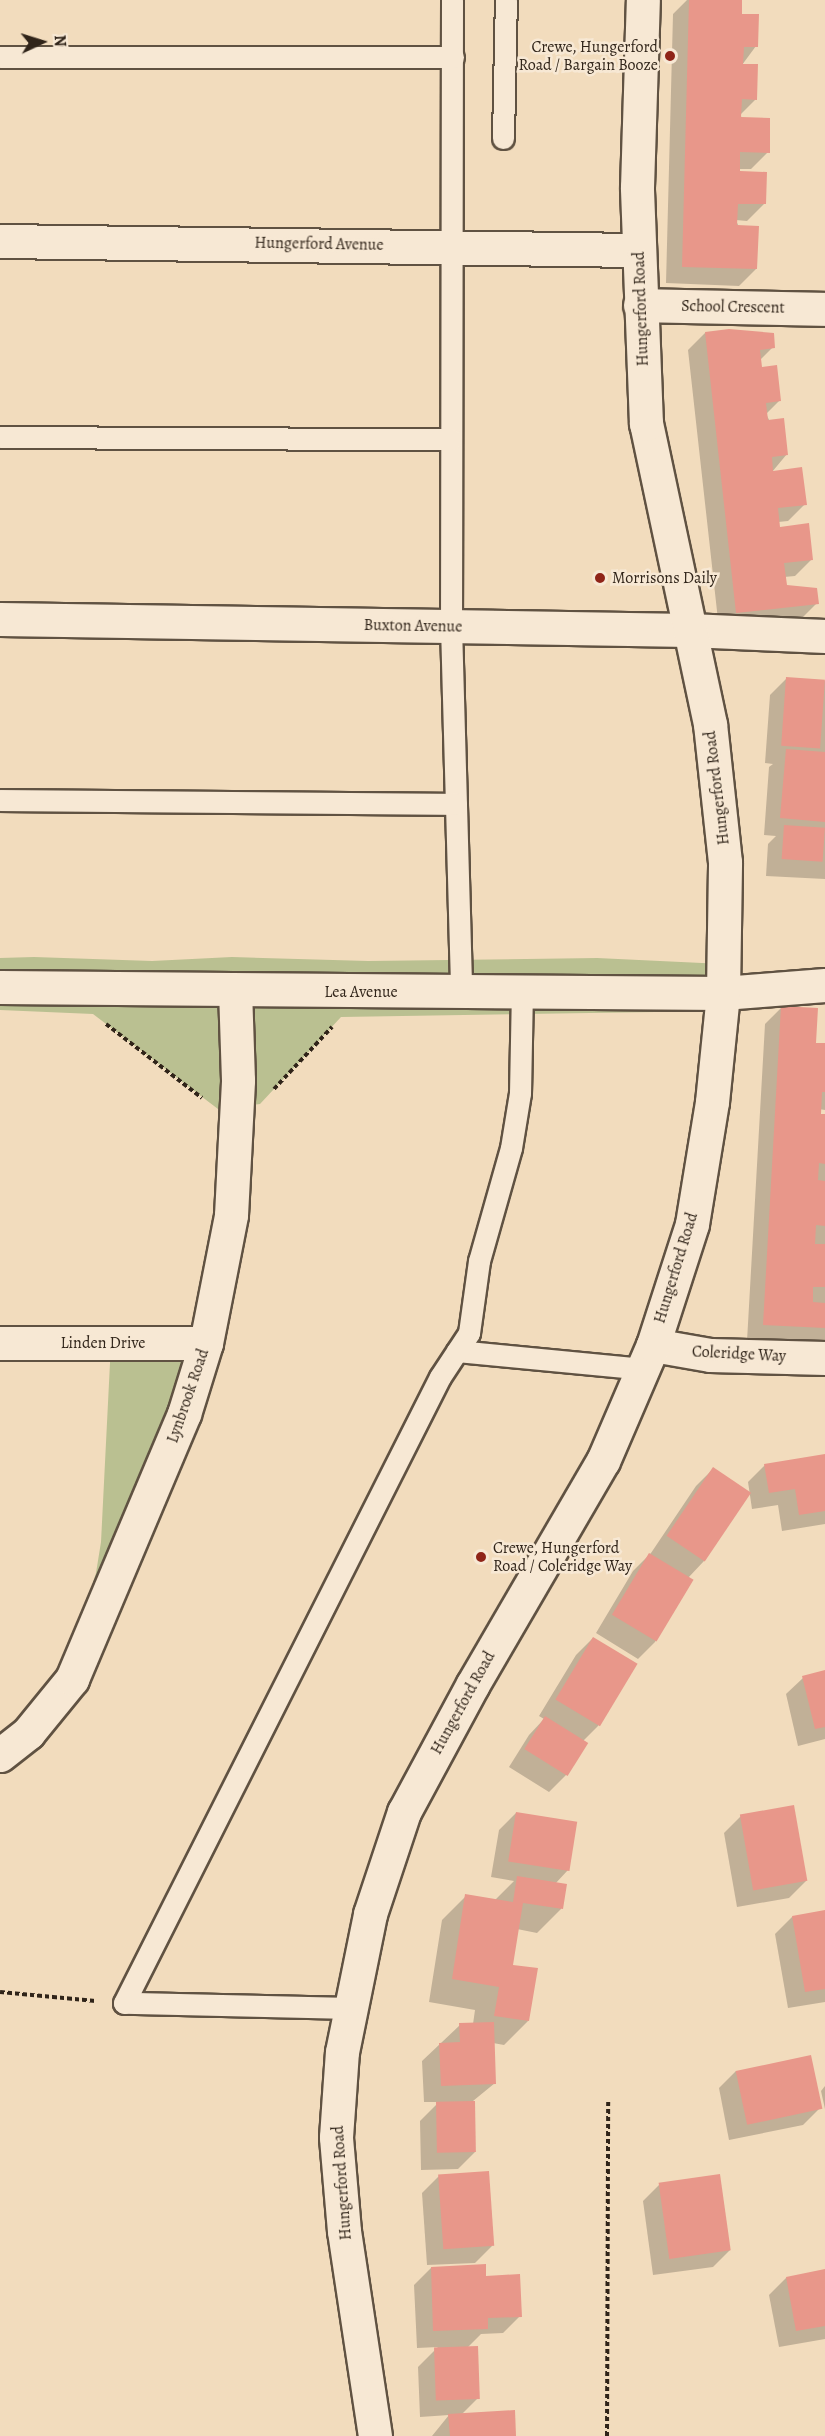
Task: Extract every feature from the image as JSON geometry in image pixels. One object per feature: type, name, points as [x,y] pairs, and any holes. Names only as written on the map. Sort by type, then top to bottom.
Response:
[{"type":"street","name":"Hungerford Road","points":[[375,2436],[344,2231],[336,2137],[342,2052],[370,1914],[404,1812],[472,1684],[603,1461],[648,1357],[692,1224],[712,1102],[723,993],[725,862],[710,724],[646,424],[638,250],[643,0]]},
{"type":"street","name":"Hungerford Avenue","points":[[0,241],[451,245],[638,250]]},
{"type":"street","name":"School Crescent","points":[[640,305],[825,309]]},
{"type":"street","name":"Buxton Avenue","points":[[0,619],[689,630],[825,636]]},
{"type":"street","points":[[723,993],[825,985]]},
{"type":"street","name":"Lea Avenue","points":[[0,987],[235,991],[723,993]]},
{"type":"street","name":"Lynbrook Road","points":[[0,1755],[28,1733],[72,1679],[184,1414],[206,1343],[231,1215],[237,1080],[235,991]]},
{"type":"street","name":"Linden Drive","points":[[0,1343],[206,1343]]},
{"type":"street","name":"Coleridge Way","points":[[648,1357],[710,1355],[825,1358]]},
{"type":"lane","points":[[452,0],[451,626],[461,992]]},
{"type":"lane","points":[[503,138],[506,0]]},
{"type":"lane","points":[[0,57],[453,57]]},
{"type":"lane","points":[[0,437],[451,439]]},
{"type":"lane","points":[[0,800],[456,804]]},
{"type":"lane","points":[[351,2008],[124,2003],[440,1377],[469,1332],[479,1261],[511,1148],[520,1093],[522,992]]},
{"type":"lane","points":[[457,1351],[648,1357]]},
{"type":"path","points":[[0,1992],[124,2003]]},
{"type":"path","points":[[607,2436],[608,2102]]},
{"type":"green space","points":[[232,957],[368,961],[597,958],[723,964],[721,1011],[341,1017],[260,1104],[218,1109],[93,1014],[0,1010],[0,958],[152,961]]},
{"type":"green space","points":[[111,1343],[206,1343],[75,1640],[96,1573],[101,1542]]},
{"type":"building","points":[[689,0],[742,0],[742,14],[759,14],[758,47],[744,47],[743,64],[758,64],[757,100],[742,99],[741,117],[770,118],[770,153],[740,152],[740,171],[767,172],[766,204],[738,204],[737,225],[759,226],[757,269],[682,267]]},
{"type":"building","points":[[729,329],[774,333],[775,348],[760,350],[762,367],[777,365],[781,401],[766,403],[768,420],[784,418],[788,455],[772,457],[773,471],[802,467],[807,505],[778,508],[780,527],[809,523],[813,560],[784,563],[787,585],[817,588],[819,604],[736,613],[705,332]]},
{"type":"building","points":[[786,677],[825,680],[820,749],[781,746]]},
{"type":"building","points":[[786,749],[825,752],[825,822],[780,818]]},
{"type":"building","points":[[784,825],[825,828],[823,862],[782,859]]},
{"type":"building","points":[[781,1006],[818,1008],[816,1043],[825,1043],[825,1092],[822,1092],[821,1114],[825,1114],[825,1164],[819,1163],[818,1180],[825,1181],[825,1226],[816,1225],[815,1244],[825,1244],[825,1287],[813,1287],[813,1302],[825,1303],[825,1328],[763,1325]]},
{"type":"building","points":[[825,1454],[825,1511],[799,1515],[795,1489],[769,1493],[764,1464]]},
{"type":"building","points":[[713,1467],[751,1493],[705,1562],[667,1536]]},
{"type":"building","points":[[649,1553],[694,1580],[656,1641],[612,1615]]},
{"type":"building","points":[[593,1637],[638,1664],[600,1726],[555,1700]]},
{"type":"building","points":[[825,1670],[825,1727],[815,1729],[802,1676]]},
{"type":"building","points":[[545,1716],[588,1743],[568,1776],[524,1749]]},
{"type":"building","points":[[794,1805],[807,1881],[753,1890],[740,1815]]},
{"type":"building","points":[[516,1812],[577,1822],[569,1871],[508,1861]]},
{"type":"building","points":[[517,1876],[567,1884],[563,1909],[523,1903],[513,1965],[538,1968],[529,2021],[494,2016],[499,1987],[452,1979],[465,1894],[513,1902]]},
{"type":"building","points":[[825,1910],[825,1989],[805,1992],[792,1916]]},
{"type":"building","points":[[494,2022],[496,2084],[441,2086],[439,2043],[460,2042],[459,2023]]},
{"type":"building","points":[[811,2055],[822,2109],[747,2125],[736,2071]]},
{"type":"building","points":[[475,2101],[476,2152],[437,2153],[436,2102]]},
{"type":"building","points":[[489,2171],[494,2246],[443,2249],[438,2175]]},
{"type":"building","points":[[720,2174],[731,2250],[669,2259],[659,2183]]},
{"type":"building","points":[[486,2264],[486,2276],[520,2274],[522,2317],[488,2318],[488,2329],[433,2331],[431,2267]]},
{"type":"building","points":[[825,2269],[825,2326],[796,2331],[786,2277]]},
{"type":"building","points":[[478,2346],[480,2399],[436,2401],[434,2348]]},
{"type":"building","points":[[515,2410],[516,2436],[450,2436],[448,2414]]},
{"type":"place","name":"Crewe, Hungerford Road / Bargain Booze","points":[[670,56]]},
{"type":"place","name":"Morrisons Daily","points":[[600,578]]},
{"type":"place","name":"Crewe, Hungerford Road / Coleridge Way","points":[[481,1557]]}]
